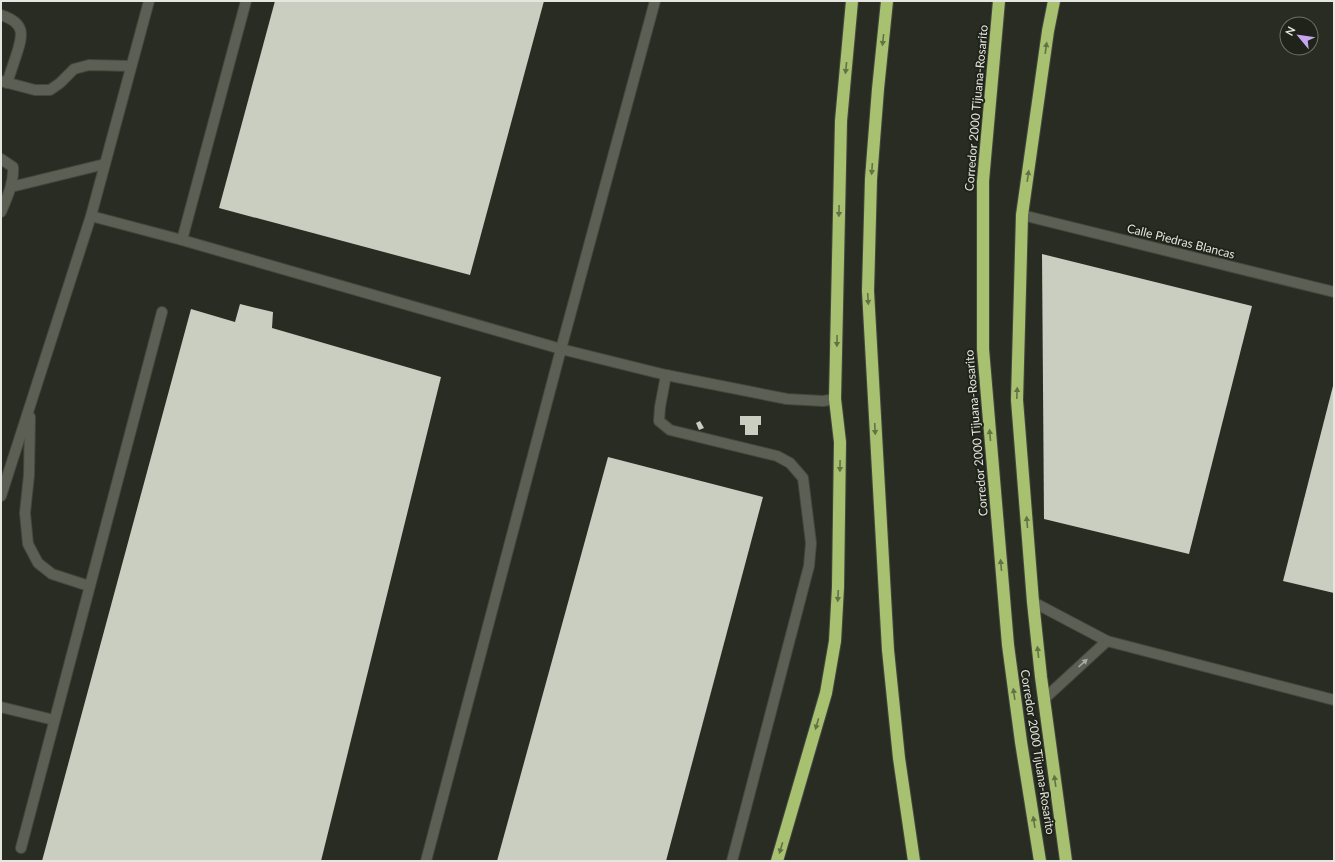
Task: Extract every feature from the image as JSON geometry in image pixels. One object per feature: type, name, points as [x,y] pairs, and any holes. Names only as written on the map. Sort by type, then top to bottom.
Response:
[{"type":"highway","points":[[777,861],[826,693],[835,641],[838,587],[840,442],[835,399],[841,121],[852,1]]},
{"type":"highway","points":[[887,1],[878,89],[872,179],[868,291],[888,650],[899,758],[914,861]]},
{"type":"highway","name":"Corredor 2000 Tijuana-Rosarito","points":[[999,1],[983,181],[983,349],[1008,645],[1021,742],[1040,861]]},
{"type":"highway","points":[[1054,1],[1048,31],[1022,215],[1017,400],[1033,602],[1044,699],[1066,861]]},
{"type":"street","points":[[1,496],[91,216],[149,1]]},
{"type":"street","points":[[182,240],[246,1]]},
{"type":"street","points":[[426,861],[561,349],[655,1]]},
{"type":"street","points":[[1,15],[12,18],[20,28],[22,40],[4,82],[35,90],[50,90],[60,83],[74,69],[89,64],[131,66]]},
{"type":"street","points":[[1,159],[13,167],[14,176],[1,212]]},
{"type":"street","points":[[11,187],[105,164]]},
{"type":"street","name":"Calle Piedras Blancas","points":[[1022,215],[1334,292]]},
{"type":"street","points":[[91,216],[182,240],[561,349],[666,375],[787,399],[824,401],[835,399]]},
{"type":"street","points":[[21,848],[162,312]]},
{"type":"street","points":[[666,375],[659,421],[670,430],[777,456],[790,463],[803,478],[811,543],[810,566],[732,861]]},
{"type":"street","points":[[30,405],[29,475],[25,513],[28,544],[38,563],[52,574],[89,586]]},
{"type":"street","points":[[1033,602],[1107,641],[1334,700]]},
{"type":"street","points":[[1044,699],[1107,641]]},
{"type":"street","points":[[1,707],[54,720]]},
{"type":"building","points":[[275,1],[544,1],[470,275],[219,208]]},
{"type":"building","points":[[1042,254],[1252,306],[1189,554],[1044,519]]},
{"type":"building","points":[[240,304],[273,312],[272,328],[441,377],[321,861],[42,861],[191,309],[235,322]]},
{"type":"building","points":[[1334,386],[1334,593],[1283,581]]},
{"type":"building","points":[[740,416],[761,416],[761,425],[758,425],[758,435],[745,435],[745,425],[740,425]]},
{"type":"building","points":[[700,421],[704,428],[699,430],[696,423]]},
{"type":"building","points":[[608,457],[763,497],[666,861],[497,861]]}]
